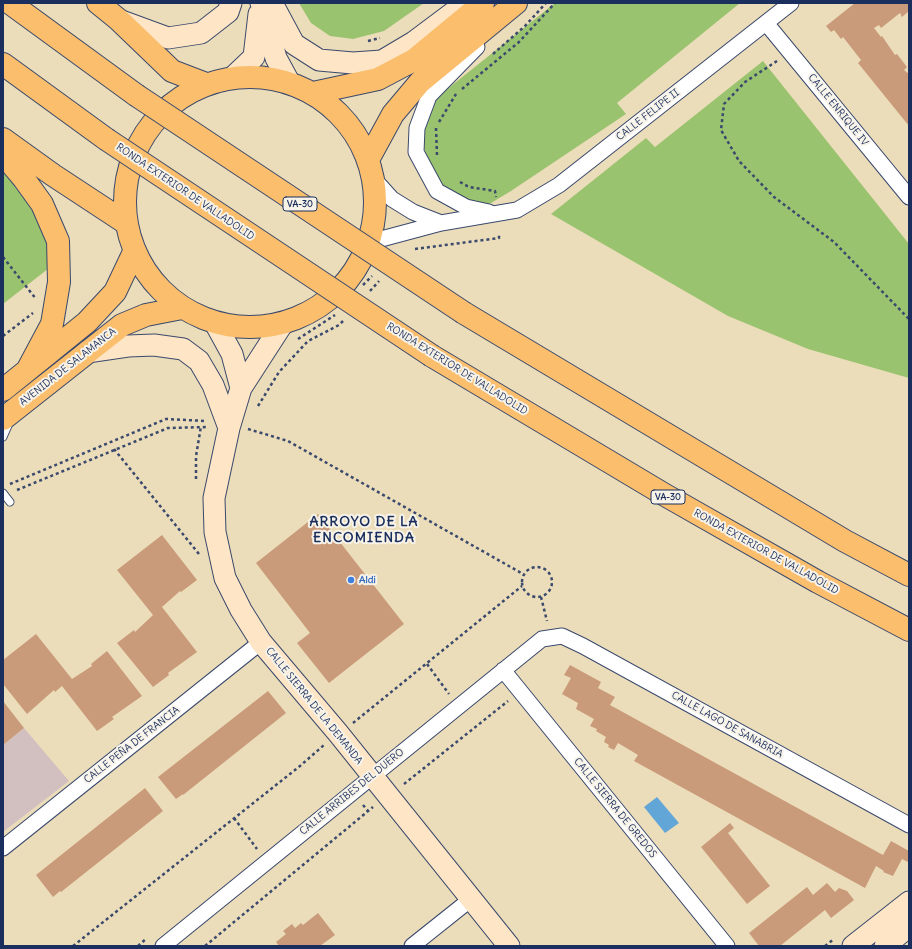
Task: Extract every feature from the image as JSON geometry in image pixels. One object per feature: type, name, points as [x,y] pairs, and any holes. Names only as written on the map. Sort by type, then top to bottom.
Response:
[{"type":"highway","name":"VA-30","points":[[10,3],[136,95],[464,313],[832,533],[909,575]]},
{"type":"highway","points":[[98,3],[119,20],[172,71],[206,84]]},
{"type":"highway","points":[[313,93],[378,79],[414,60],[483,3]]},
{"type":"highway","points":[[368,158],[394,114],[420,82],[516,3]]},
{"type":"highway","name":"RONDA EXTERIOR DE VALLADOLID","points":[[3,64],[106,139],[432,356],[665,495],[818,582],[909,630]]},
{"type":"highway","points":[[234,77],[265,77],[289,82],[313,93],[347,121],[368,158],[374,179],[376,200],[376,214],[370,242],[351,278],[321,306],[284,323],[249,328],[215,323],[182,308],[154,283],[134,252],[126,223],[125,188],[133,155],[151,125],[175,101],[206,84],[234,77]]},
{"type":"highway","points":[[3,139],[53,175],[126,223]]},
{"type":"highway","points":[[3,154],[42,204],[58,241],[59,282],[52,324],[28,369]]},
{"type":"highway","points":[[3,390],[87,322],[115,292],[134,252]]},
{"type":"highway","name":"AVENIDA DE SALAMANCA","points":[[9,414],[122,325],[146,316],[182,308]]},
{"type":"street","points":[[119,20],[168,38],[201,33],[228,12],[231,3]]},
{"type":"street","points":[[234,77],[254,57],[260,3]]},
{"type":"street","points":[[260,3],[276,58],[289,82]]},
{"type":"street","points":[[272,3],[294,44],[319,60],[353,63],[382,61],[414,42],[466,3]]},
{"type":"street","name":"CALLE FELIPE II","points":[[497,214],[466,207],[437,191],[416,152],[417,128],[429,96],[520,3]]},
{"type":"street","name":"CALLE FELIPE II","points":[[370,242],[441,223],[517,210],[559,185],[791,3]]},
{"type":"street","name":"CALLE ENRIQUE IV","points":[[766,23],[909,197]]},
{"type":"street","points":[[374,179],[392,199],[413,212],[441,223]]},
{"type":"street","points":[[215,323],[232,354],[241,388]]},
{"type":"street","name":"CALLE SIERRA DE LA DEMANDA","points":[[284,323],[241,388],[236,428],[214,498],[215,532],[225,578],[241,610],[261,642],[338,733],[509,946]]},
{"type":"street","points":[[87,352],[128,346],[154,345],[183,350],[199,361],[236,428]]},
{"type":"street","name":"CALLE LAGO DE SANABRIA","points":[[546,638],[562,636],[583,646],[909,825]]},
{"type":"street","name":"CALLE ARRIBES DEL DUERO","points":[[163,946],[458,706],[546,638]]},
{"type":"street","name":"CALLE PEÑA DE FRANCIA","points":[[3,848],[261,642]]},
{"type":"street","name":"CALLE SIERRA DE GREDOS","points":[[503,670],[727,946]]},
{"type":"street","points":[[412,946],[471,899]]},
{"type":"street","points":[[853,946],[909,902]]},
{"type":"street","points":[[885,946],[909,926]]},
{"type":"lane","points":[[3,437],[9,414]]},
{"type":"lane","points":[[4,494],[10,502]]},
{"type":"path","points":[[492,55],[525,26],[546,3]]},
{"type":"path","points":[[437,157],[436,126],[457,93],[519,42],[555,3]]},
{"type":"path","points":[[366,41],[386,36]]},
{"type":"path","points":[[790,52],[745,82],[724,104],[721,130],[739,161],[774,197],[834,242],[909,319]]},
{"type":"path","points":[[456,181],[469,187],[495,191],[496,198]]},
{"type":"path","points":[[3,257],[37,301]]},
{"type":"path","points":[[3,336],[35,311]]},
{"type":"path","points":[[8,485],[166,420],[201,421]]},
{"type":"path","points":[[4,494],[168,428],[201,426]]},
{"type":"path","points":[[236,428],[288,441],[523,574]]},
{"type":"path","points":[[114,449],[203,559]]},
{"type":"path","points":[[73,946],[338,733],[427,664],[522,586],[523,574],[530,567],[536,566],[546,568],[552,576],[552,587],[541,597],[531,596],[522,586]]},
{"type":"path","points":[[541,597],[546,638]]},
{"type":"path","points":[[427,664],[458,706]]},
{"type":"path","points":[[205,946],[387,795],[405,783],[520,691]]},
{"type":"path","points":[[234,818],[258,849]]},
{"type":"shaded area","points":[[24,728],[69,781],[3,832],[3,745]]},
{"type":"green space","points":[[299,3],[424,3],[384,31],[353,39],[330,36],[311,23]]},
{"type":"green space","points":[[555,3],[740,3],[617,103],[626,114],[511,191],[486,206],[450,194],[438,181],[423,145],[425,120],[429,106],[441,94]]},
{"type":"green space","points":[[763,61],[909,244],[909,378],[808,349],[728,316],[551,214],[646,138],[655,147]]},
{"type":"green space","points":[[3,163],[19,181],[53,244],[53,265],[3,304]]},
{"type":"water","points":[[657,797],[679,823],[665,833],[644,807]]},
{"type":"building","points":[[855,3],[909,3],[909,11],[902,17],[900,13],[881,28],[879,25],[874,28],[881,37],[882,36],[895,55],[897,54],[907,67],[904,70],[909,74],[909,126],[858,63],[861,60],[843,37],[841,39],[834,30],[831,32],[826,26]]},
{"type":"building","points":[[318,514],[404,624],[329,683],[297,643],[310,633],[256,563]]},
{"type":"building","points":[[162,535],[197,580],[181,592],[180,591],[162,607],[197,652],[168,673],[169,675],[153,687],[117,643],[134,630],[135,632],[153,615],[117,570]]},
{"type":"building","points":[[36,634],[72,679],[92,666],[91,664],[107,651],[142,696],[112,717],[114,719],[97,731],[62,686],[55,692],[54,690],[27,714],[3,684],[3,660]]},
{"type":"building","points":[[570,665],[601,682],[598,688],[615,697],[610,705],[883,855],[891,841],[909,851],[908,862],[902,859],[893,876],[883,872],[884,871],[876,866],[865,888],[634,761],[638,755],[618,743],[614,750],[608,747],[609,745],[604,742],[606,737],[596,731],[597,729],[590,726],[594,719],[576,709],[578,703],[562,694],[571,678],[564,675]]},
{"type":"building","points":[[268,691],[286,713],[176,799],[158,777]]},
{"type":"building","points":[[3,701],[24,728],[3,745]]},
{"type":"building","points":[[145,788],[163,811],[53,897],[36,875]]},
{"type":"building","points":[[730,823],[734,828],[728,833],[770,886],[747,904],[701,847]]},
{"type":"building","points":[[827,883],[835,892],[839,888],[847,891],[854,900],[831,918],[825,910],[780,946],[759,946],[749,933],[807,887],[813,895]]},
{"type":"building","points":[[318,913],[335,935],[320,946],[279,946],[276,942],[286,934],[283,931],[292,924],[295,928],[301,923],[303,925]]},
{"type":"place","name":"Aldi","points":[[351,580]]},
{"type":"district","name":"ARROYO DE LA ENCOMIENDA","points":[[364,530]]}]
